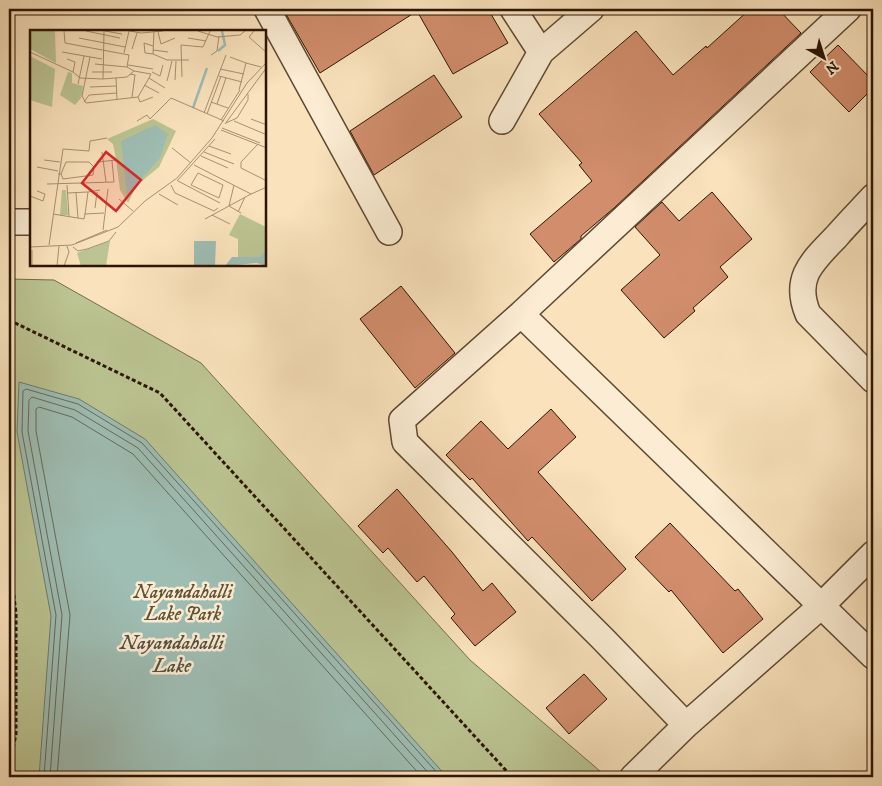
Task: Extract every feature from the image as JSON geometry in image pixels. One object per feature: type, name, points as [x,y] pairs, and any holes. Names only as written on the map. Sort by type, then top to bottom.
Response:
[{"type":"street","points":[[267,9],[389,232]]},
{"type":"street","points":[[513,9],[541,52]]},
{"type":"street","points":[[502,121],[541,52],[591,9]]},
{"type":"street","points":[[686,725],[603,639],[404,442],[402,420],[522,314],[848,9]]},
{"type":"street","points":[[873,197],[812,262],[805,276],[802,290],[803,301],[808,314],[873,380]]},
{"type":"street","points":[[9,222],[30,222]]},
{"type":"street","points":[[522,314],[873,656]]},
{"type":"street","points":[[632,777],[686,725],[821,606],[873,554]]},
{"type":"path","points":[[9,336],[10,321],[160,393],[512,777]]},
{"type":"path","points":[[9,556],[16,613],[16,734],[9,768]]},
{"type":"green space","name":"Nayandahalli Lake Park","points":[[9,279],[54,280],[201,363],[470,660],[607,777],[9,777]]},
{"type":"water","name":"Nayandahalli Lake","points":[[19,382],[79,399],[145,439],[447,777],[39,777],[51,616],[17,432]]},
{"type":"building","points":[[283,9],[488,9],[508,43],[453,74],[417,11],[320,73]]},
{"type":"building","points":[[750,9],[778,9],[801,33],[554,262],[530,234],[592,181],[579,165],[582,163],[539,114],[636,31],[673,75],[706,46],[707,48]]},
{"type":"building","points":[[838,45],[873,81],[873,88],[849,112],[810,72]]},
{"type":"building","points":[[434,75],[462,117],[374,175],[350,131]]},
{"type":"building","points":[[712,192],[752,239],[720,267],[728,277],[693,308],[695,311],[664,338],[621,290],[660,255],[635,227],[662,202],[679,221]]},
{"type":"building","points":[[401,286],[455,353],[415,388],[360,319]]},
{"type":"building","points":[[551,409],[576,437],[538,472],[626,569],[592,601],[532,537],[528,541],[472,478],[470,480],[446,455],[481,421],[508,449]]},
{"type":"building","points":[[397,489],[483,591],[492,583],[516,612],[475,646],[451,618],[455,614],[424,576],[417,582],[388,548],[383,553],[358,526]]},
{"type":"building","points":[[670,523],[735,591],[738,589],[763,619],[723,653],[671,590],[669,592],[635,557]]},
{"type":"building","points":[[584,674],[607,699],[569,734],[546,708]]}]
